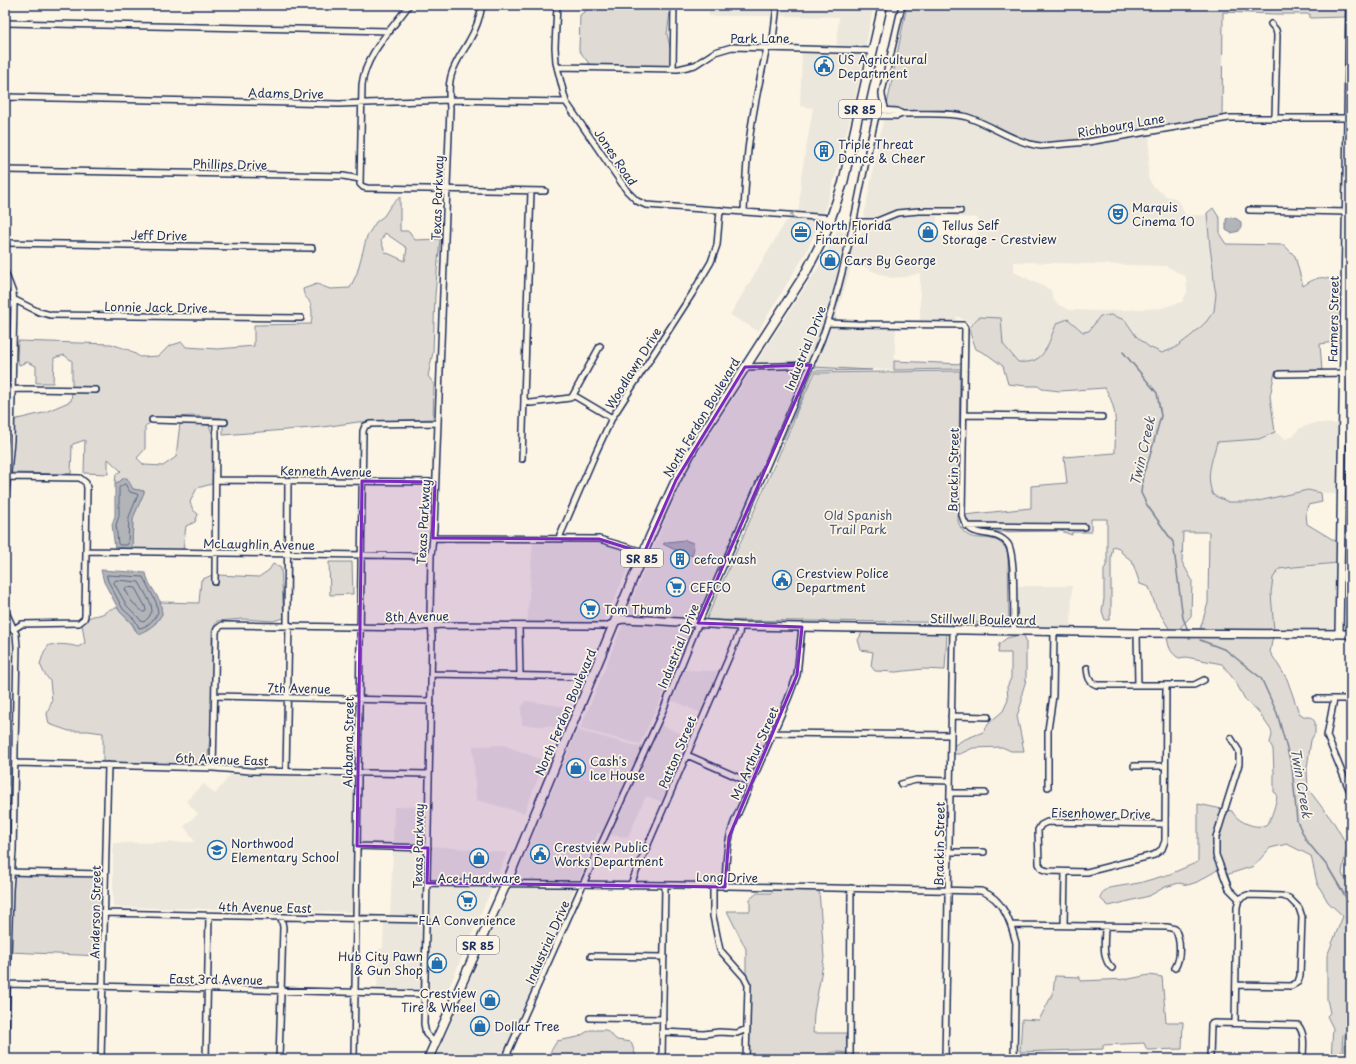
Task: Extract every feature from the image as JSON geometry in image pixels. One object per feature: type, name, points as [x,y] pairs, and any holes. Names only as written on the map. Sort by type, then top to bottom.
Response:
[{"type":"main road","name":"North Ferdon Boulevard","points":[[428,1059],[506,884],[670,492],[703,432],[805,274],[816,254],[831,218],[843,183],[883,5]]},
{"type":"street","points":[[409,5],[371,58],[366,69],[363,81],[360,184],[367,188],[545,191]]},
{"type":"street","name":"Texas Parkway","points":[[435,1043],[426,1034],[424,994],[432,636],[430,614],[430,556],[433,538],[438,423],[450,108],[449,100],[450,82],[454,66],[472,36],[482,5]]},
{"type":"street","name":"Jones Road","points":[[557,5],[555,47],[557,67],[566,102],[627,191],[637,201],[646,204],[831,218]]},
{"type":"street","points":[[673,69],[674,5]]},
{"type":"street","points":[[744,211],[751,128],[756,99],[769,48],[776,5]]},
{"type":"street","points":[[885,111],[885,105],[881,96],[902,5]]},
{"type":"street","name":"Farmers Street","points":[[1339,634],[1343,373],[1348,288],[1347,212],[1350,5]]},
{"type":"street","points":[[5,23],[390,31]]},
{"type":"street","points":[[1271,24],[1276,30],[1277,42],[1274,118]]},
{"type":"street","name":"Park Lane","points":[[557,67],[673,69],[695,65],[715,52],[732,47],[873,51]]},
{"type":"street","points":[[5,97],[5,122]]},
{"type":"street","name":"Adams Drive","points":[[5,97],[362,104],[449,100],[566,102]]},
{"type":"street","name":"Richbourg Lane","points":[[859,112],[897,111],[902,114]]},
{"type":"street","name":"Richbourg Lane","points":[[859,112],[876,116],[897,116],[902,114],[964,116],[1021,141],[1041,146],[1088,142],[1216,119],[1348,118]]},
{"type":"street","name":"Industrial Drive","points":[[505,1059],[661,714],[698,624],[828,323],[835,301],[854,222],[861,182],[876,116]]},
{"type":"street","name":"Phillips Drive","points":[[5,170],[343,176],[360,178]]},
{"type":"street","points":[[522,459],[531,191]]},
{"type":"street","name":"Woodlawn Drive","points":[[559,538],[612,418],[660,342],[689,300],[711,262],[717,245],[720,210]]},
{"type":"street","points":[[1249,210],[1347,212]]},
{"type":"street","points":[[854,222],[875,222],[897,213],[919,211],[960,211]]},
{"type":"street","name":"Jeff Drive","points":[[5,243],[312,248]]},
{"type":"street","points":[[5,272],[14,299],[11,440],[6,477],[5,529]]},
{"type":"street","name":"Lonnie Jack Drive","points":[[14,299],[39,312],[52,315],[301,318]]},
{"type":"street","name":"Brackin Street","points":[[828,323],[942,326],[963,325],[965,328],[962,515],[966,526],[974,532],[996,535],[1009,547],[1013,559],[1014,630]]},
{"type":"street","points":[[524,398],[526,402],[531,403],[570,398],[600,346]]},
{"type":"street","points":[[746,366],[811,365]]},
{"type":"street","points":[[1280,374],[1351,373]]},
{"type":"street","points":[[5,390],[96,390]]},
{"type":"street","points":[[573,395],[612,418]]},
{"type":"street","points":[[964,415],[1102,417]]},
{"type":"street","points":[[152,420],[225,422]]},
{"type":"street","points":[[215,582],[216,422]]},
{"type":"street","name":"Alabama Street","points":[[354,1059],[363,431],[364,426],[370,424],[438,423]]},
{"type":"street","points":[[5,629],[14,629],[22,624],[75,623],[83,620],[85,616],[87,488],[85,480],[80,478],[6,477]]},
{"type":"street","name":"Kenneth Avenue","points":[[216,480],[435,482]]},
{"type":"street","points":[[286,771],[288,697],[288,481]]},
{"type":"street","points":[[966,526],[1084,527]]},
{"type":"street","points":[[433,538],[605,539],[644,552]]},
{"type":"street","name":"McLaughlin Avenue","points":[[86,551],[430,556]]},
{"type":"street","points":[[5,610],[17,637],[13,851],[8,872],[5,1059]]},
{"type":"street","name":"Stillwell Boulevard","points":[[616,621],[624,619],[698,624],[802,628],[1137,633],[1351,634]]},
{"type":"street","name":"8th Avenue","points":[[215,696],[216,633],[222,625],[416,628],[432,626],[605,626],[616,621]]},
{"type":"street","points":[[519,626],[520,675]]},
{"type":"street","name":"Patton Street","points":[[630,886],[739,634],[740,626]]},
{"type":"street","name":"Mc Arthur Street","points":[[725,887],[729,837],[797,675],[802,628]]},
{"type":"street","name":"Brackin Street","points":[[945,1059],[953,630]]},
{"type":"street","points":[[1048,787],[1048,730],[1053,696],[1054,631]]},
{"type":"street","points":[[1137,633],[1138,685]]},
{"type":"street","points":[[1087,668],[1089,679],[1092,683],[1097,685],[1194,685],[1204,680]]},
{"type":"street","points":[[431,674],[592,677]]},
{"type":"street","name":"Eisenhower Drive","points":[[1165,824],[1047,822],[1041,825],[1038,830],[1039,864],[1042,869],[1048,871],[1087,872],[1154,855],[1162,849],[1165,841],[1166,685]]},
{"type":"street","points":[[213,768],[215,696]]},
{"type":"street","name":"7th Avenue","points":[[215,696],[431,701]]},
{"type":"street","points":[[1316,699],[1351,699]]},
{"type":"street","points":[[1334,699],[1327,736],[1351,794]]},
{"type":"street","points":[[951,716],[988,717]]},
{"type":"street","points":[[773,734],[951,735]]},
{"type":"street","points":[[1231,738],[1239,751],[1239,764],[1216,837],[1216,854],[1229,889],[1239,899]]},
{"type":"street","points":[[687,755],[751,783]]},
{"type":"street","name":"6th Avenue East","points":[[15,763],[429,774]]},
{"type":"street","name":"Anderson Street","points":[[101,1059],[108,765]]},
{"type":"street","points":[[1134,766],[1165,766]]},
{"type":"street","points":[[901,784],[916,780],[950,781]]},
{"type":"street","points":[[950,793],[985,793]]},
{"type":"street","points":[[5,808],[13,808]]},
{"type":"street","points":[[357,846],[428,848]]},
{"type":"street","points":[[948,852],[984,852]]},
{"type":"street","points":[[8,872],[105,874]]},
{"type":"street","points":[[1064,925],[1065,872]]},
{"type":"street","name":"Long Drive","points":[[427,883],[976,890],[989,894],[997,902],[1011,925],[1016,943],[1014,1059]]},
{"type":"street","points":[[662,1059],[665,886]]},
{"type":"street","points":[[713,886],[713,916],[720,950],[744,977],[748,985],[746,1059]]},
{"type":"street","points":[[850,1059],[851,888]]},
{"type":"street","points":[[1235,1024],[1237,907],[1239,899],[1247,895],[1282,896],[1289,898],[1299,908],[1302,917],[1300,976],[1298,982],[1291,986],[1236,985]]},
{"type":"street","name":"4th Avenue East","points":[[105,913],[426,920]]},
{"type":"street","points":[[206,1059],[209,916]]},
{"type":"street","points":[[279,1059],[283,927],[281,917]]},
{"type":"street","points":[[1011,925],[1167,927],[1175,929],[1178,935],[1179,958],[1175,968]]},
{"type":"street","points":[[1105,927],[1105,958],[1108,965],[1112,968]]},
{"type":"street","points":[[591,956],[664,957]]},
{"type":"street","name":"East 3rd Avenue","points":[[7,984],[424,994]]},
{"type":"street","points":[[590,1018],[663,1019]]},
{"type":"street","points":[[1210,1059],[1210,1024],[1214,1023],[1298,1025],[1302,1030],[1304,1038],[1303,1059]]},
{"type":"street","points":[[663,1032],[704,1034],[720,1032],[737,1033],[747,1029]]},
{"type":"highlighted area","points":[[811,365],[698,623],[802,627],[797,675],[729,837],[725,887],[427,883],[428,848],[357,846],[362,481],[435,482],[433,538],[599,539],[644,553],[676,480],[745,367]]},
{"type":"shaded area","points":[[708,5],[774,5],[772,16],[709,16]]},
{"type":"shaded area","points":[[779,5],[874,5],[865,48],[836,47],[839,17],[777,16]]},
{"type":"shaded area","points":[[802,51],[864,53],[857,90],[835,178],[823,215],[795,213],[799,209],[801,177],[813,108],[800,106]]},
{"type":"shaded area","points":[[884,116],[951,117],[964,119],[1015,141],[1041,148],[1089,144],[1150,133],[1148,178],[1153,186],[1166,196],[1175,198],[1181,205],[1185,215],[1205,215],[1207,213],[1216,294],[1214,311],[1206,322],[1192,335],[1175,348],[1162,353],[1149,347],[1136,336],[1125,320],[1094,325],[1089,331],[1083,332],[1068,319],[1057,323],[1044,354],[1034,361],[1024,363],[1018,362],[1003,344],[1001,318],[979,317],[971,324],[957,316],[956,323],[920,323],[920,273],[906,277],[891,278],[870,270],[853,260],[836,316],[839,321],[831,320],[837,302],[853,234],[860,235],[862,225],[876,224],[897,215],[919,213],[962,214],[962,209],[919,208],[896,211],[875,220],[863,220]],"holes":[[[937,216],[978,218],[977,236],[937,236]],[[1014,262],[1166,266],[1186,277],[1187,292],[1182,302],[1161,308],[1103,311],[1070,310],[1059,305],[1053,299],[1051,290],[1014,272]]]},
{"type":"shaded area","points":[[790,218],[821,220],[806,253],[758,331],[730,315],[785,223]]},
{"type":"shaded area","points":[[837,230],[849,233],[833,300],[810,362],[756,363],[819,266]]},
{"type":"shaded area","points":[[829,325],[896,327],[894,370],[814,367]]},
{"type":"shaded area","points":[[807,367],[697,621],[625,616],[680,485],[694,458],[753,368]]},
{"type":"shaded area","points":[[1315,423],[1340,424],[1339,495],[1308,490],[1254,502],[1228,502],[1213,495],[1209,485],[1210,468],[1217,442],[1259,439],[1275,432],[1286,439],[1294,435],[1300,428]]},
{"type":"shaded area","points":[[533,540],[599,541],[635,552],[604,623],[527,623]]},
{"type":"shaded area","points":[[1338,563],[1337,632],[1274,631],[1271,593],[1273,578],[1279,569]]},
{"type":"shaded area","points":[[1015,586],[1072,586],[1071,629],[1016,628]]},
{"type":"shaded area","points":[[624,621],[695,625],[640,744],[580,729]]},
{"type":"shaded area","points":[[699,626],[683,670],[718,671],[701,713],[671,700],[661,725],[691,738],[664,803],[646,796],[628,837],[608,835]]},
{"type":"shaded area","points":[[681,660],[659,713],[603,834],[598,833],[578,882],[514,881],[578,728],[580,731],[640,747],[642,746]]},
{"type":"shaded area","points":[[525,701],[568,707],[560,727],[522,725],[521,709]]},
{"type":"shaded area","points":[[504,745],[545,761],[524,813],[476,800],[473,746]]},
{"type":"shaded area","name":"Northwood Elementary School","points":[[231,774],[356,778],[353,912],[113,907],[113,843],[195,842],[184,826],[198,814],[186,801],[204,784],[215,794]]},
{"type":"shaded area","points":[[426,806],[426,845],[393,845],[394,807]]},
{"type":"shaded area","points":[[430,846],[507,853],[495,881],[429,881]]},
{"type":"shaded area","points":[[393,849],[425,850],[424,918],[390,916]]},
{"type":"shaded area","points":[[429,886],[493,886],[443,1001],[427,996]]},
{"type":"shaded area","points":[[512,886],[575,887],[502,1059],[435,1059]]},
{"type":"shaded area","points":[[384,921],[424,923],[422,992],[377,990],[379,949],[383,948]]},
{"type":"green space","points":[[593,5],[671,5],[667,34],[671,51],[671,66],[590,65],[579,50],[580,15]]},
{"type":"green space","points":[[907,5],[1346,5],[1345,17],[1310,18],[1310,14],[1223,12],[1222,116],[1088,139],[1041,143],[1016,136],[969,115],[886,110]]},
{"type":"green space","points":[[400,197],[400,231],[409,231],[415,240],[440,239],[435,295],[433,352],[428,376],[434,384],[433,419],[358,422],[323,427],[223,435],[223,425],[227,424],[227,420],[222,420],[222,418],[194,416],[150,418],[150,423],[145,426],[145,449],[137,458],[144,465],[163,466],[176,457],[180,423],[209,425],[214,438],[212,484],[197,488],[190,502],[193,510],[198,514],[195,522],[186,526],[183,550],[132,549],[133,518],[144,491],[133,489],[124,478],[115,483],[116,474],[121,471],[108,459],[108,474],[84,473],[85,440],[72,445],[71,474],[10,473],[13,420],[43,413],[71,401],[72,392],[98,392],[97,387],[72,387],[72,361],[64,355],[54,358],[53,383],[36,383],[36,366],[27,362],[19,365],[17,358],[18,341],[111,344],[129,350],[140,357],[159,356],[169,346],[182,342],[186,347],[218,349],[254,346],[254,325],[311,324],[311,306],[304,295],[303,289],[317,284],[330,289],[350,288],[357,273],[367,236],[376,222],[384,216],[391,205]],"holes":[[[385,233],[407,248],[405,261],[385,252],[381,241]]]},
{"type":"green space","points":[[1213,208],[1220,219],[1220,235],[1226,244],[1284,245],[1295,256],[1303,286],[1319,278],[1327,278],[1343,285],[1342,341],[1320,344],[1322,371],[1275,372],[1270,396],[1275,432],[1259,439],[1217,442],[1211,462],[1209,475],[1213,495],[1228,502],[1254,502],[1308,490],[1321,493],[1322,502],[1308,505],[1306,513],[1307,524],[1337,542],[1338,563],[1279,569],[1273,578],[1271,593],[1274,631],[1170,630],[1156,607],[1149,587],[1140,584],[1132,561],[1122,553],[1119,548],[1113,546],[1111,557],[1111,613],[1109,620],[1105,620],[1102,611],[1104,599],[1104,570],[1107,563],[1107,519],[1091,519],[1091,532],[1072,532],[1072,535],[1061,531],[991,532],[973,528],[1086,530],[1086,525],[967,523],[964,515],[1031,508],[1031,486],[1067,483],[1064,457],[1115,453],[1116,428],[1114,412],[1105,388],[1060,391],[1042,389],[1038,386],[1008,384],[1003,366],[988,355],[976,349],[970,332],[970,328],[975,321],[979,317],[1001,318],[1003,344],[1018,362],[1035,360],[1045,351],[1057,323],[1068,319],[1083,332],[1089,331],[1100,316],[1111,315],[1125,320],[1136,336],[1149,347],[1162,353],[1175,348],[1206,322],[1214,311],[1216,294],[1207,213]],"holes":[[[1183,532],[1209,532],[1208,603],[1200,629],[1180,628],[1191,616],[1192,580],[1182,562]]]},
{"type":"green space","points":[[894,361],[963,364],[962,371],[960,369],[894,370]]},
{"type":"green space","points":[[813,367],[872,370],[813,372],[784,439],[781,437]]},
{"type":"green space","name":"Old Spanish Trail Park","points":[[960,371],[958,521],[962,529],[972,537],[997,541],[1007,550],[1009,623],[706,620],[815,373]]},
{"type":"green space","points":[[329,562],[352,562],[353,594],[330,595]]},
{"type":"green space","points":[[273,564],[281,568],[284,618],[273,621],[243,619],[217,621],[212,631],[213,698],[207,765],[103,762],[103,733],[69,731],[49,724],[47,714],[52,700],[50,681],[40,664],[44,652],[49,645],[64,644],[78,647],[85,643],[82,624],[90,617],[102,614],[114,608],[118,608],[135,630],[147,630],[156,623],[162,614],[160,602],[199,603],[201,580],[212,575],[213,585],[217,585],[217,575],[259,577],[269,570]]},
{"type":"green space","points":[[806,625],[1008,625],[1008,627]]},
{"type":"green space","points":[[863,631],[947,632],[945,670],[923,669],[896,672],[875,671],[871,666],[873,652],[861,650],[858,640]]},
{"type":"green space","points":[[5,632],[9,632],[8,786],[5,785]]},
{"type":"green space","points":[[1023,634],[1026,640],[1026,680],[1022,693],[1022,701],[1017,716],[1024,751],[1011,751],[1002,747],[973,748],[960,754],[953,754],[953,746],[963,740],[983,732],[990,722],[1003,711],[1008,700],[1007,687],[1011,678],[1011,653],[998,653],[999,644],[1007,638]]},
{"type":"green space","points":[[1167,635],[1273,636],[1270,652],[1287,679],[1299,713],[1305,717],[1311,717],[1315,722],[1315,733],[1311,740],[1307,768],[1308,789],[1334,823],[1347,845],[1342,873],[1344,878],[1351,877],[1351,1032],[1344,1033],[1343,1035],[1341,1059],[1331,1059],[1333,1028],[1327,1016],[1330,1013],[1327,999],[1327,956],[1343,916],[1328,902],[1317,883],[1311,856],[1287,844],[1270,848],[1254,866],[1226,875],[1218,854],[1218,838],[1227,810],[1232,811],[1234,815],[1242,821],[1253,826],[1263,826],[1267,824],[1270,819],[1277,797],[1277,794],[1274,792],[1273,749],[1270,743],[1272,735],[1271,730],[1258,711],[1246,701],[1235,681],[1222,664],[1186,657],[1179,658],[1173,654],[1170,649]]},
{"type":"green space","points":[[1198,804],[1222,809],[1214,837],[1219,869],[1197,882],[1188,885],[1179,883],[1165,887],[1149,896],[1109,906],[1105,903],[1100,898],[1103,892],[1109,888],[1139,883],[1170,874],[1198,862]]},
{"type":"green space","points":[[13,874],[103,877],[101,956],[10,952]]},
{"type":"green space","points":[[773,890],[819,890],[824,958],[814,1013],[813,1033],[846,1033],[848,1053],[830,1053],[822,1059],[748,1059],[750,1030],[746,976],[746,949],[727,911],[750,911],[750,899],[757,893],[772,893]]},
{"type":"green space","points":[[1149,975],[1162,977],[1166,1022],[1183,1022],[1182,1049],[1147,1050],[1144,1043],[1103,1045],[1103,1049],[1020,1052],[1022,1019],[1039,1020],[1053,993],[1055,976],[1080,977],[1080,981],[1129,979]]},
{"type":"green space","points":[[590,1030],[606,1030],[617,1040],[631,1042],[637,1059],[546,1059],[557,1041],[578,1037]]},
{"type":"green space","points":[[1351,1034],[1351,1059],[1343,1059],[1345,1035]]},
{"type":"water","points":[[1231,217],[1241,222],[1239,231],[1231,233],[1226,230],[1226,219]]},
{"type":"water","points":[[127,478],[133,489],[144,491],[144,493],[133,518],[132,549],[115,549],[112,524],[115,516],[115,483]]},
{"type":"water","points":[[685,540],[693,543],[694,548],[692,556],[663,544],[667,542]]},
{"type":"water","points":[[101,570],[146,573],[148,581],[160,601],[162,614],[154,624],[138,634],[132,623],[120,612],[104,582]]},
{"type":"waterway","name":"Twin Creek","points":[[1123,352],[1157,393],[1161,416],[1149,459],[1143,474],[1141,493],[1147,505],[1173,542],[1183,618],[1187,628]]},
{"type":"waterway","name":"Twin Creek","points":[[1200,640],[1226,650],[1261,678],[1277,713],[1292,767],[1297,821],[1306,840],[1328,867],[1351,906]]},
{"type":"place","name":"US Agricultural Department","points":[[824,66]]},
{"type":"place","name":"Triple Threat Dance & Cheer","points":[[824,151]]},
{"type":"place","name":"Marquis Cinema 10","points":[[1118,214]]},
{"type":"place","name":"North Florida Financial","points":[[801,232]]},
{"type":"place","name":"Tellus Self Storage - Crestview","points":[[928,232]]},
{"type":"place","name":"Cars By George","points":[[830,260]]},
{"type":"place","name":"cefco wash","points":[[680,559]]},
{"type":"place","name":"Crestview Police Department","points":[[782,580]]},
{"type":"place","name":"CEFCO","points":[[676,587]]},
{"type":"place","name":"Tom Thumb","points":[[590,609]]},
{"type":"place","name":"Cash's Ice House","points":[[576,768]]},
{"type":"place","name":"Northwood Elementary School","points":[[217,850]]},
{"type":"place","name":"Crestview Public Works Department","points":[[540,854]]},
{"type":"place","name":"Ace Hardware","points":[[479,858]]},
{"type":"place","name":"FLA Convenience","points":[[467,901]]},
{"type":"place","name":"Hub City Pawn & Gun Shop","points":[[437,963]]},
{"type":"place","name":"Crestview Tire & Wheel","points":[[490,1000]]},
{"type":"place","name":"Dollar Tree","points":[[480,1026]]}]
